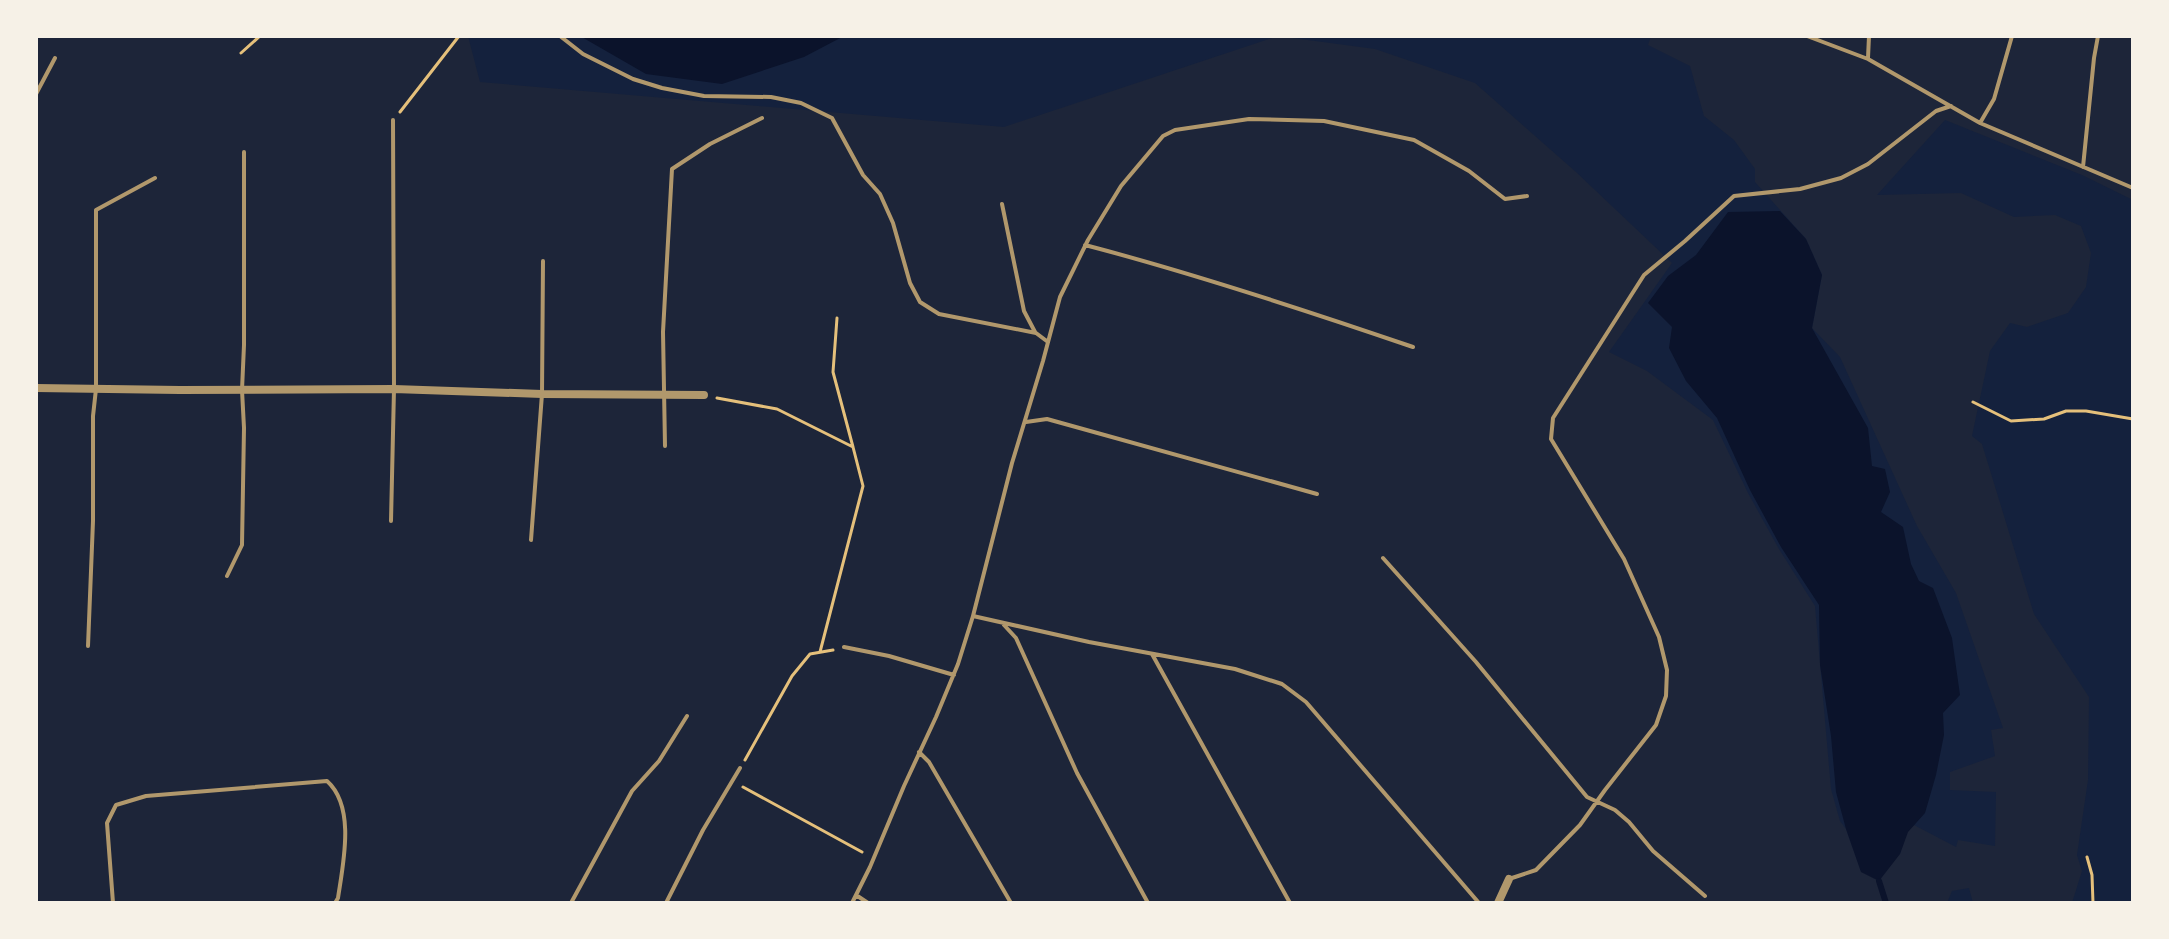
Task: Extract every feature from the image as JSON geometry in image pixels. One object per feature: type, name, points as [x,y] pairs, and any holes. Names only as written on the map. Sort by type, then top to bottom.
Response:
[{"type":"street","points":[[36,388],[394,389],[704,395]]},
{"type":"street","points":[[1498,903],[1509,879]]},
{"type":"lane","points":[[560,36],[583,54],[633,79],[662,88],[704,96],[771,97],[801,103],[832,118],[863,175],[880,194],[893,223],[910,283],[920,302],[939,314],[1036,333]]},
{"type":"lane","points":[[1807,36],[1868,59],[1980,123],[2133,188]]},
{"type":"lane","points":[[1868,59],[1869,36]]},
{"type":"lane","points":[[1980,123],[1994,99],[2012,36]]},
{"type":"lane","points":[[2083,167],[2098,36]]},
{"type":"lane","points":[[36,94],[55,58]]},
{"type":"lane","points":[[1509,879],[1536,870],[1580,825],[1656,725],[1666,696],[1667,670],[1659,637],[1624,559],[1551,439],[1553,418],[1644,275],[1734,196],[1800,189],[1841,178],[1868,164],[1936,111],[1951,106]]},
{"type":"lane","points":[[665,446],[663,332],[672,169],[710,144],[762,118]]},
{"type":"lane","points":[[852,903],[954,675],[1060,297],[1085,245],[1121,186],[1163,136],[1175,130],[1249,119],[1324,121],[1414,140],[1469,171],[1505,199],[1527,196]]},
{"type":"lane","points":[[391,521],[393,120]]},
{"type":"lane","points":[[227,576],[242,545],[244,152]]},
{"type":"lane","points":[[88,646],[96,389],[96,210],[155,178]]},
{"type":"lane","points":[[1002,204],[1024,311],[1036,333],[1048,342]]},
{"type":"lane","points":[[1085,245],[1301,308],[1413,347]]},
{"type":"lane","points":[[531,540],[542,394],[543,261]]},
{"type":"lane","points":[[1025,422],[1047,419],[1317,494]]},
{"type":"lane","points":[[1383,558],[1476,662],[1587,797],[1615,810],[1653,851],[1705,896]]},
{"type":"lane","points":[[973,616],[1235,669],[1282,684],[1306,702],[1479,903]]},
{"type":"lane","points":[[1002,623],[1016,638],[1077,773],[1148,903]]},
{"type":"lane","points":[[844,647],[954,675]]},
{"type":"lane","points":[[1152,654],[1290,903]]},
{"type":"lane","points":[[571,903],[632,791],[659,761],[687,716]]},
{"type":"lane","points":[[919,752],[929,762],[1011,903]]},
{"type":"lane","points":[[666,903],[703,830],[740,768]]},
{"type":"lane","points":[[113,903],[107,823],[116,805],[146,796],[327,781],[336,789],[344,810],[344,858],[335,903]]},
{"type":"lane","points":[[856,895],[868,903]]},
{"type":"path","points":[[241,53],[260,36]]},
{"type":"path","points":[[393,120],[459,36]]},
{"type":"path","points":[[820,652],[863,486],[833,372],[837,318]]},
{"type":"path","points":[[704,395],[777,409],[853,447]]},
{"type":"path","points":[[1973,402],[2011,421],[2044,419],[2066,411],[2133,419]]},
{"type":"path","points":[[740,768],[792,676],[810,654],[844,647]]},
{"type":"path","points":[[732,781],[874,858]]},
{"type":"path","points":[[2087,857],[2092,875],[2093,903]]},
{"type":"shaded area","points":[[36,36],[468,36],[480,82],[1004,127],[1278,36],[1375,49],[1475,83],[1576,172],[1672,263],[1609,352],[1647,371],[1713,420],[1748,493],[1815,606],[1831,789],[1840,821],[1846,829],[1861,871],[1900,854],[1907,832],[1914,825],[1956,847],[1958,840],[1995,846],[1996,792],[1950,790],[1950,772],[1995,756],[1991,730],[2003,728],[1956,593],[1917,526],[1840,357],[1812,328],[1822,275],[1806,239],[1755,182],[1755,169],[1734,140],[1704,116],[1690,66],[1648,45],[1651,36],[2133,36],[2133,200],[2082,175],[1945,120],[1877,195],[1961,193],[2014,217],[2055,215],[2081,226],[2091,253],[2086,287],[2068,313],[2027,327],[2010,323],[1990,351],[1972,436],[1982,444],[2034,614],[2089,697],[2088,780],[2077,855],[2082,871],[2072,903],[1973,903],[1969,888],[1952,891],[1947,903],[36,903]]},
{"type":"shaded area","points":[[580,36],[844,36],[804,57],[722,84],[646,74]]},
{"type":"shaded area","points":[[1780,211],[1806,239],[1822,275],[1812,328],[1868,428],[1872,466],[1885,469],[1890,492],[1881,512],[1903,527],[1911,564],[1919,581],[1933,588],[1952,638],[1960,695],[1943,713],[1944,735],[1925,813],[1908,832],[1900,854],[1879,881],[1861,872],[1836,792],[1820,665],[1819,605],[1781,547],[1750,490],[1717,418],[1686,381],[1669,348],[1672,327],[1648,303],[1668,276],[1696,255],[1728,212]]},
{"type":"waterway","points":[[1879,881],[1886,903]]}]
